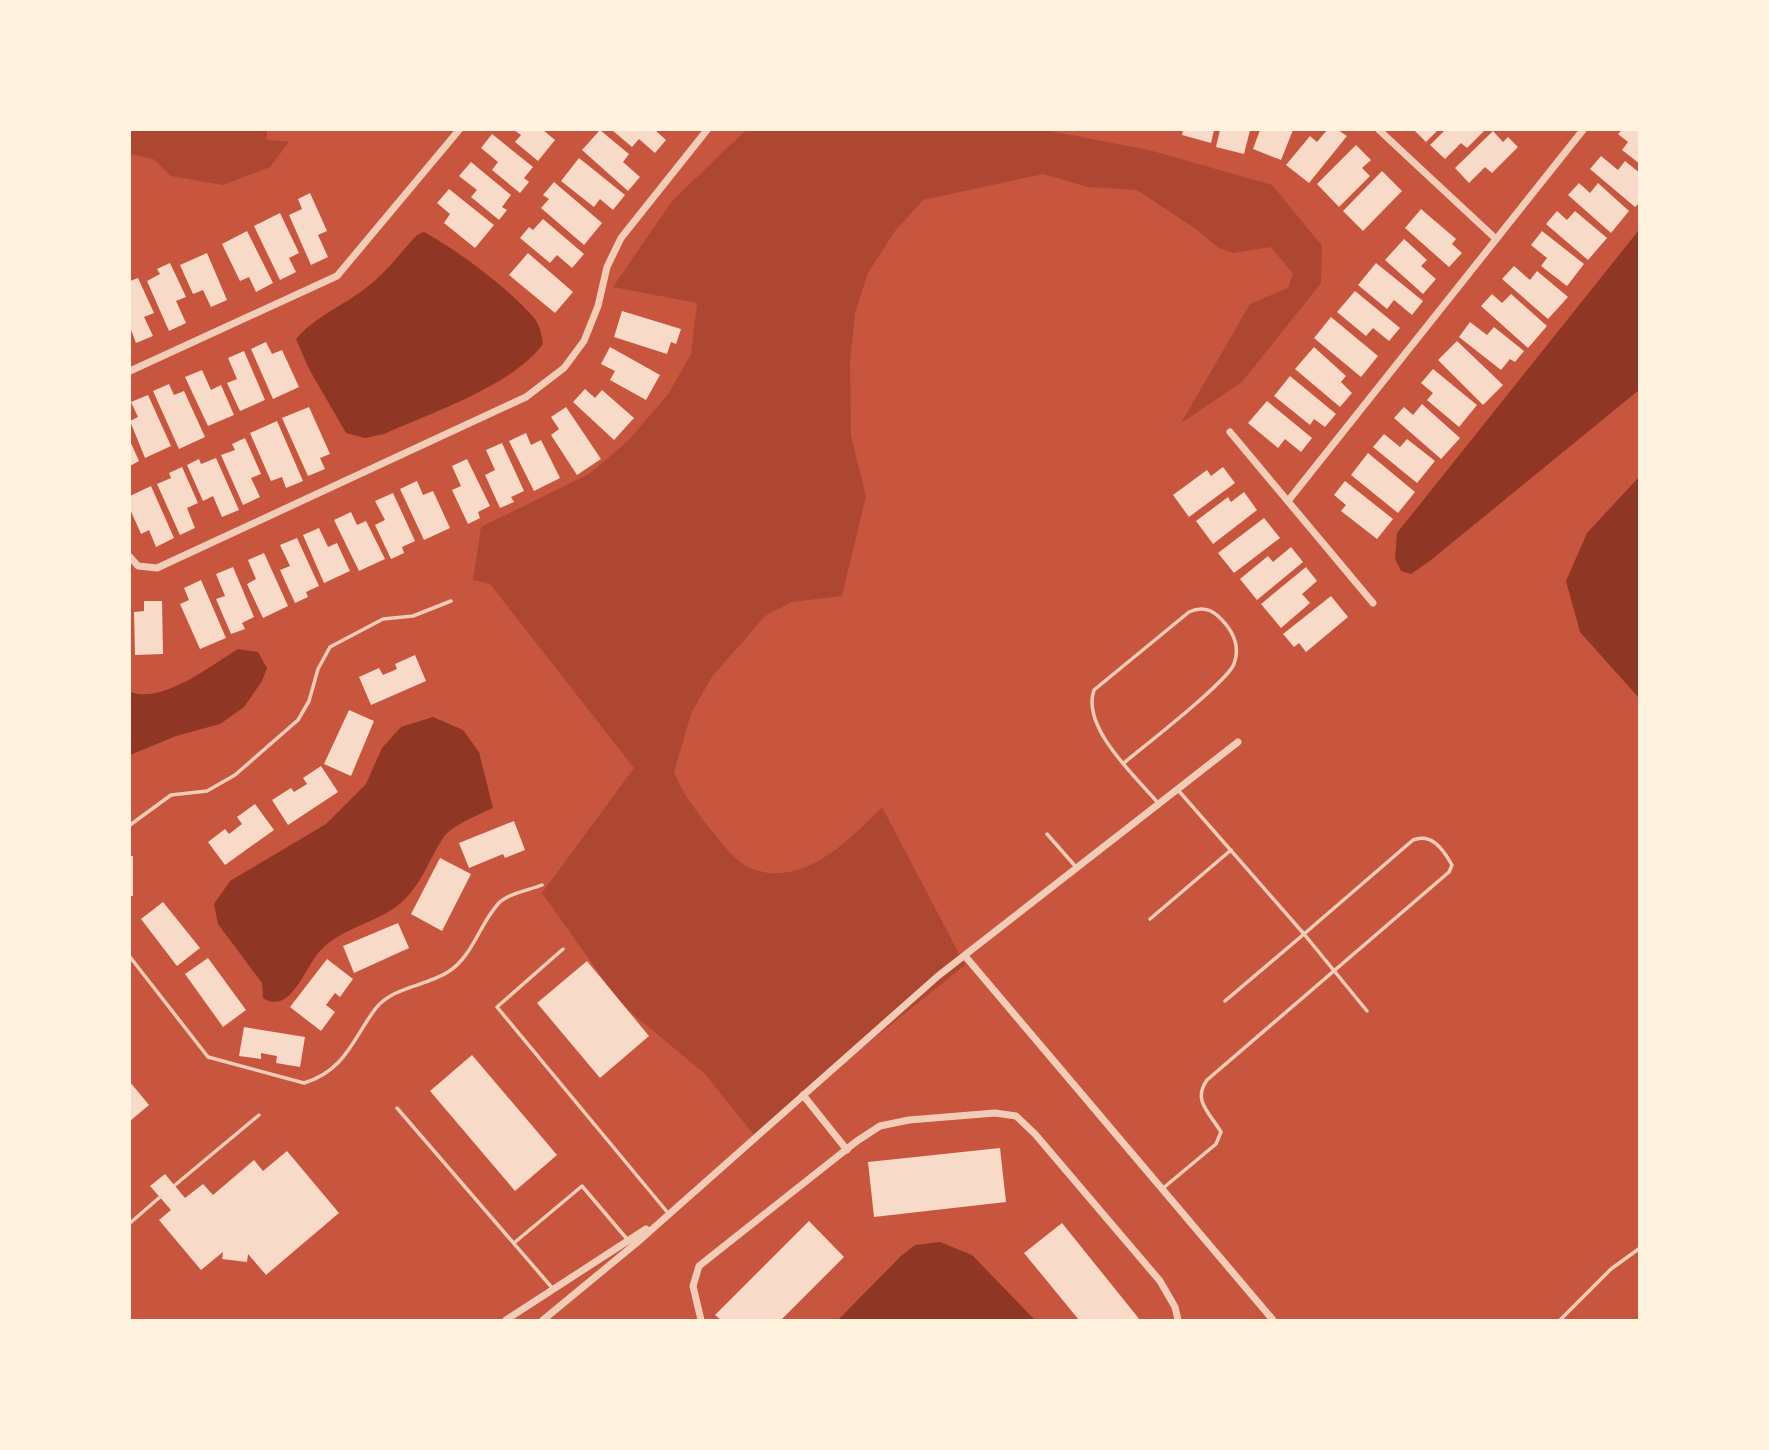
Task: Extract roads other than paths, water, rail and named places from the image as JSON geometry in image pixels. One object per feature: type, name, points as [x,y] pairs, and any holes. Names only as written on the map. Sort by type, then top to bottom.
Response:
[{"type":"street","points":[[130,371],[337,276],[460,130]]},
{"type":"street","points":[[130,557],[138,566],[157,568],[526,397],[564,368],[584,341],[598,306],[607,267],[621,238],[707,130]]},
{"type":"street","points":[[1379,130],[1496,239]]},
{"type":"street","points":[[1288,501],[1583,130]]},
{"type":"street","points":[[1230,432],[1373,603]]},
{"type":"street","points":[[543,1321],[965,956],[1238,742]]},
{"type":"street","points":[[965,956],[1273,1321]]},
{"type":"street","points":[[803,1095],[847,1150]]},
{"type":"street","points":[[701,1321],[693,1286],[699,1266],[880,1126],[996,1113],[1016,1116],[1035,1134],[1160,1281],[1175,1307],[1178,1321]]},
{"type":"street","points":[[506,1321],[666,1215]]},
{"type":"lane","points":[[130,825],[171,795],[207,791],[235,775],[298,720],[309,701],[318,669],[330,647],[383,619],[413,616],[451,601]]},
{"type":"lane","points":[[1125,763],[1216,685],[1234,666],[1237,642],[1230,628],[1212,610],[1197,608],[1189,612],[1094,690],[1090,701],[1093,717],[1102,735],[1159,805]]},
{"type":"lane","points":[[1178,790],[1304,934],[1367,1011]]},
{"type":"lane","points":[[1047,834],[1077,868]]},
{"type":"lane","points":[[1162,1189],[1216,1144],[1222,1132],[1200,1099],[1200,1090],[1207,1080],[1449,872],[1452,865],[1448,858],[1430,838],[1424,836],[1413,840],[1225,1001]]},
{"type":"lane","points":[[1150,919],[1231,850]]},
{"type":"lane","points":[[130,957],[208,1057],[304,1083],[319,1078],[353,1048],[377,1007],[388,998],[448,972],[477,941],[499,902],[542,885]]},
{"type":"lane","points":[[563,950],[496,1007],[666,1215]]},
{"type":"lane","points":[[397,1108],[555,1291]]},
{"type":"lane","points":[[175,1185],[259,1115]]},
{"type":"lane","points":[[514,1243],[582,1186],[629,1241]]},
{"type":"lane","points":[[130,1223],[160,1197]]},
{"type":"lane","points":[[1560,1321],[1611,1269],[1640,1248]]}]
